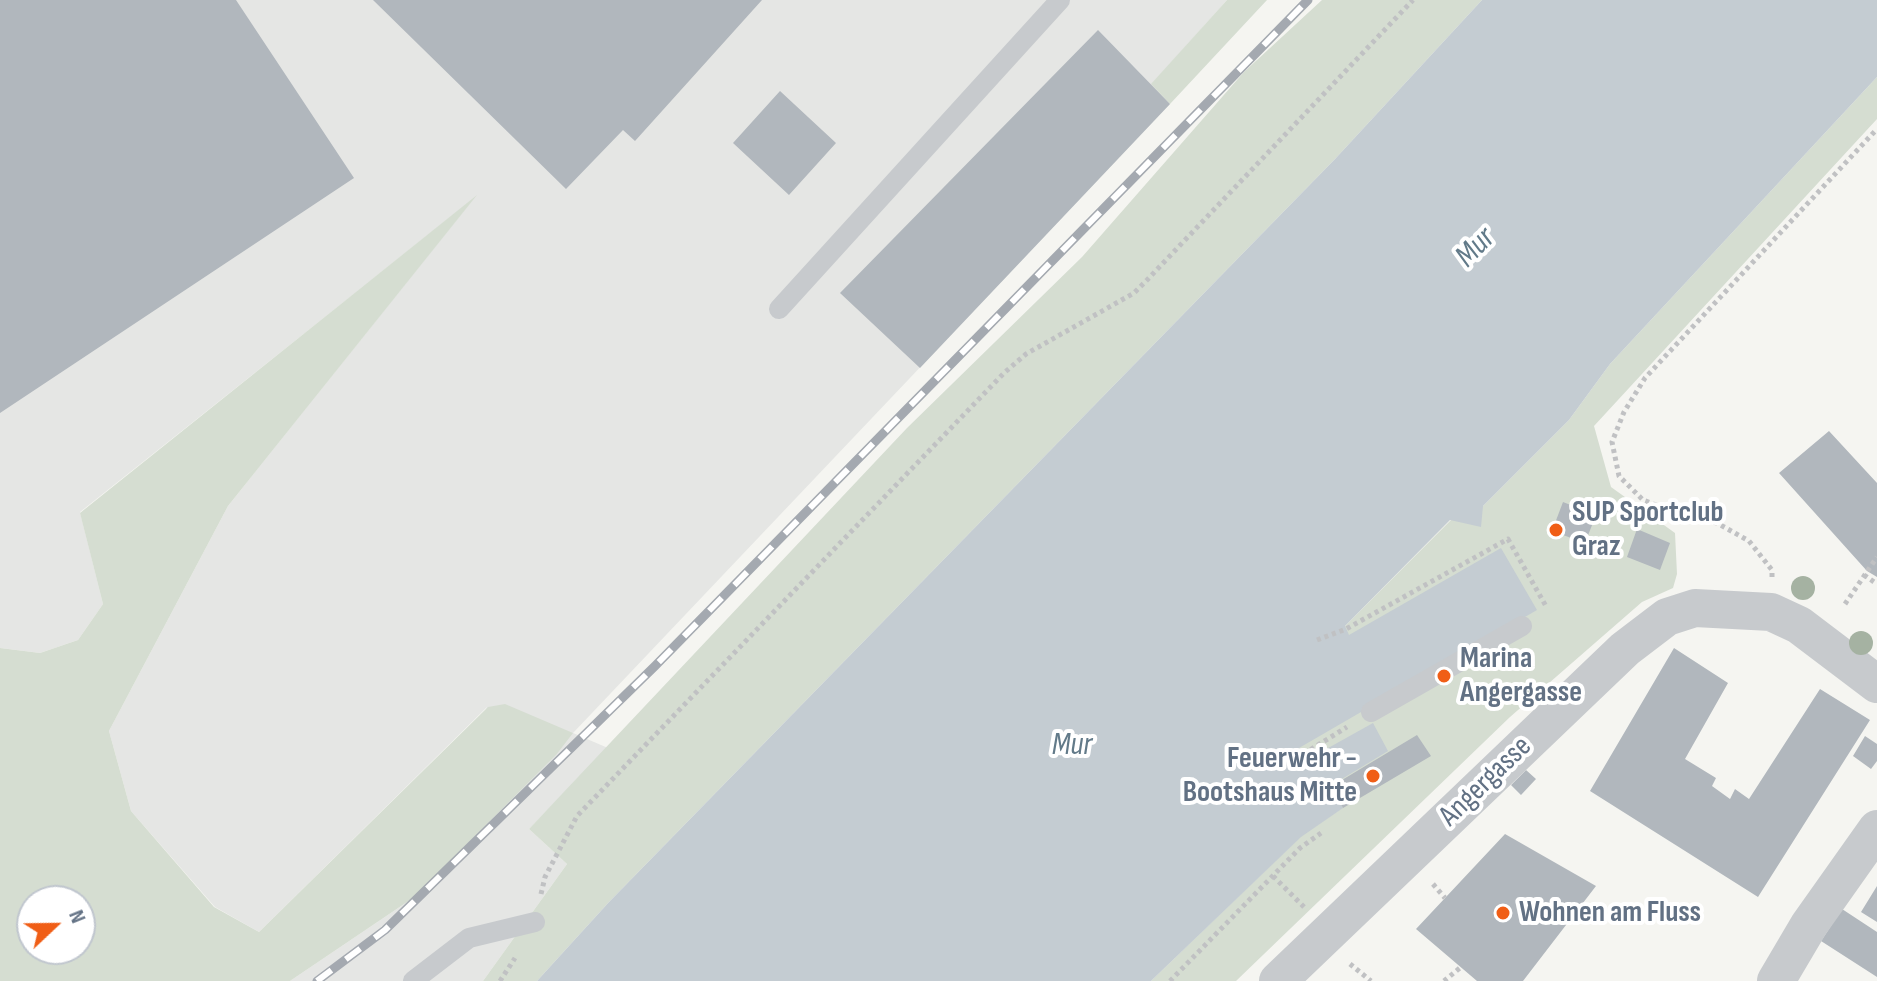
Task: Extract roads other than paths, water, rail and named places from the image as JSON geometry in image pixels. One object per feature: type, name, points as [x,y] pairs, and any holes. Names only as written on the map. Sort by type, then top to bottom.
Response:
[{"type":"street","name":"Angergasse","points":[[1278,981],[1625,649],[1667,617],[1695,608],[1771,612],[1799,625],[1877,684]]},
{"type":"street","points":[[1776,981],[1809,925],[1877,829]]},
{"type":"lane","points":[[779,309],[1060,0]]},
{"type":"lane","points":[[1371,712],[1522,626]]},
{"type":"lane","points":[[413,981],[469,938],[535,922]]},
{"type":"water","name":"Mur","points":[[1482,0],[1877,0],[1877,77],[1610,364],[1569,420],[1483,506],[1481,527],[1450,520],[1345,626],[1349,635],[1501,548],[1537,610],[1299,748],[1295,753],[1303,762],[1373,723],[1388,751],[1332,785],[1343,808],[1301,837],[1151,981],[537,981],[609,902],[1335,159]]},
{"type":"railway","points":[[317,981],[385,930],[655,666],[1308,0]]},
{"type":"place","name":"SUP Sportclub Graz","points":[[1556,530]]},
{"type":"place","name":"Marina Angergasse","points":[[1444,676]]},
{"type":"place","name":"Feuerwehr - Bootshaus Mitte","points":[[1373,776]]},
{"type":"place","name":"Wohnen am Fluss","points":[[1503,913]]}]
